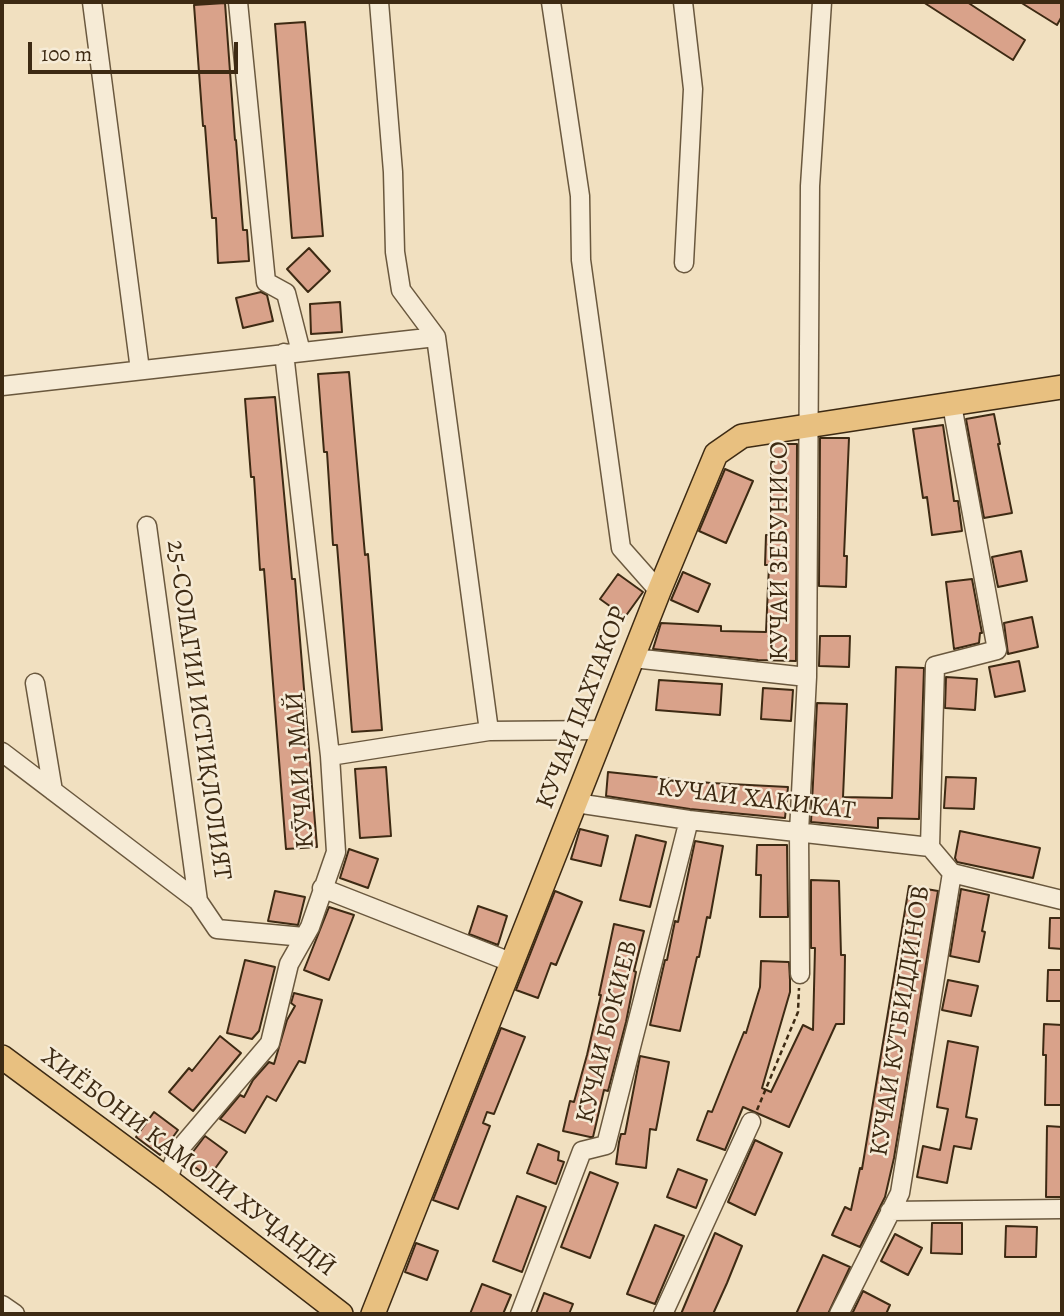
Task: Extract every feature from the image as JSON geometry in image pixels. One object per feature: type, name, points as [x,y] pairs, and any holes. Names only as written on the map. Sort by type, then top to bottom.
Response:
[{"type":"main road","name":"КУЧАИ ПАХТАКОР","points":[[373,1314],[659,591],[716,454],[742,436],[1062,387]]},
{"type":"main road","name":"ХИЁБОНИ КАМОЛИ ХУҶАНДӢ","points":[[2,1057],[169,1180],[341,1314]]},
{"type":"street","points":[[92,2],[140,370]]},
{"type":"street","name":"КӮЧАИ 1 МАЙ","points":[[169,1180],[177,1152],[270,1043],[289,964],[310,927],[336,852],[330,756],[286,293],[266,282],[238,2]]},
{"type":"street","points":[[379,2],[393,173],[395,252],[401,290],[436,337],[489,732]]},
{"type":"street","points":[[551,2],[580,196],[581,260],[621,548],[659,591]]},
{"type":"street","points":[[683,2],[693,89],[684,263]]},
{"type":"street","name":"КУЧАИ ЗЕБУНИСО","points":[[800,974],[799,832],[807,677],[810,186],[822,2]]},
{"type":"street","points":[[2,386],[436,337]]},
{"type":"street","points":[[930,847],[935,666],[997,650],[952,405]]},
{"type":"street","name":"25-СОЛАГИИ ИСТИҚЛОЛИЯТ","points":[[147,526],[198,901]]},
{"type":"street","name":"КУЧАИ ЗЕБУНИСО","points":[[633,658],[807,677]]},
{"type":"street","points":[[35,683],[53,791]]},
{"type":"street","points":[[330,756],[489,732],[605,730]]},
{"type":"street","name":"25-СОЛАГИИ ИСТИҚЛОЛИЯТ","points":[[2,752],[198,901],[218,929],[304,937]]},
{"type":"street","name":"КУЧАИ ХАКИКАТ","points":[[576,803],[690,820],[930,847]]},
{"type":"street","name":"КУЧАИ БОКИЕВ","points":[[520,1314],[582,1151],[606,1145],[690,820]]},
{"type":"street","name":"КУЧАИ КУТБИДДИНОВ","points":[[839,1314],[900,1193],[952,873],[930,847]]},
{"type":"street","points":[[952,873],[1062,900]]},
{"type":"street","points":[[322,888],[513,963]]},
{"type":"street","points":[[663,1314],[751,1122]]},
{"type":"street","points":[[890,1211],[1062,1209]]},
{"type":"street","points":[[2,1306],[15,1314]]},
{"type":"path","points":[[751,1122],[798,1012],[800,974]]},
{"type":"building","points":[[923,2],[967,2],[1025,40],[1013,60]]},
{"type":"building","points":[[1020,2],[1062,2],[1062,16],[1057,25]]},
{"type":"building","points":[[225,3],[243,230],[247,230],[249,261],[218,263],[216,218],[212,218],[203,126],[194,5]]},
{"type":"building","points":[[305,22],[323,236],[292,238],[275,24]]},
{"type":"building","points":[[309,248],[330,271],[308,292],[287,269]]},
{"type":"building","points":[[261,292],[267,295],[273,321],[243,328],[236,298]]},
{"type":"building","points":[[340,302],[342,332],[311,334],[310,304]]},
{"type":"building","points":[[349,372],[365,555],[368,554],[382,730],[352,732],[337,545],[333,545],[327,452],[324,452],[318,374]]},
{"type":"building","points":[[275,397],[292,579],[295,579],[317,847],[286,849],[264,569],[260,570],[254,477],[251,477],[245,399]]},
{"type":"building","points":[[994,414],[1012,513],[984,518],[966,419]]},
{"type":"building","points":[[943,425],[954,501],[958,501],[962,531],[932,535],[927,497],[923,498],[913,429]]},
{"type":"building","points":[[820,438],[849,438],[844,556],[847,556],[846,587],[819,586]]},
{"type":"building","points":[[797,444],[796,661],[758,660],[653,649],[661,623],[721,626],[721,631],[766,632],[769,565],[765,565],[766,535],[769,535],[772,446]]},
{"type":"building","points":[[725,469],[753,481],[726,543],[699,531]]},
{"type":"building","points":[[1021,551],[1027,581],[998,587],[992,557]]},
{"type":"building","points":[[683,572],[710,584],[698,612],[671,600]]},
{"type":"building","points":[[618,574],[643,592],[625,617],[600,599]]},
{"type":"building","points":[[972,579],[982,633],[979,643],[954,649],[946,582]]},
{"type":"building","points":[[1032,617],[1038,647],[1008,654],[1004,623]]},
{"type":"building","points":[[820,636],[850,636],[849,667],[819,666]]},
{"type":"building","points":[[1019,661],[1025,691],[995,697],[989,667]]},
{"type":"building","points":[[896,667],[924,668],[919,819],[878,818],[878,828],[811,822],[817,703],[847,704],[843,797],[892,798]]},
{"type":"building","points":[[946,677],[977,679],[975,710],[945,708]]},
{"type":"building","points":[[659,680],[722,684],[720,715],[656,710]]},
{"type":"building","points":[[763,688],[793,690],[791,721],[761,719]]},
{"type":"building","points":[[386,767],[391,836],[360,838],[355,769]]},
{"type":"building","points":[[608,772],[711,783],[788,787],[785,818],[690,809],[606,796]]},
{"type":"building","points":[[946,777],[976,778],[974,809],[944,808]]},
{"type":"building","points":[[580,829],[608,836],[601,866],[571,859]]},
{"type":"building","points":[[960,831],[1040,848],[1033,878],[957,862],[955,858]]},
{"type":"building","points":[[636,835],[666,842],[650,907],[620,900]]},
{"type":"building","points":[[695,841],[723,846],[710,918],[707,917],[680,1031],[650,1025],[675,921],[678,922]]},
{"type":"building","points":[[757,845],[787,845],[788,917],[760,917],[761,875],[756,875]]},
{"type":"building","points":[[349,849],[378,859],[368,888],[340,878]]},
{"type":"building","points":[[811,880],[839,881],[841,955],[845,955],[844,1024],[836,1024],[789,1127],[743,1107],[725,1150],[697,1140],[708,1111],[712,1112],[744,1032],[746,1033],[760,987],[761,961],[789,962],[790,980],[790,992],[762,1088],[771,1092],[803,1025],[813,1030],[815,948],[811,948]]},
{"type":"building","points":[[909,886],[938,891],[894,1158],[885,1197],[860,1247],[832,1235],[845,1207],[851,1210],[860,1168],[862,1169]]},
{"type":"building","points":[[961,889],[989,895],[979,962],[950,956]]},
{"type":"building","points":[[275,891],[305,897],[298,925],[268,921]]},
{"type":"building","points":[[555,891],[582,902],[556,965],[551,963],[538,998],[516,990]]},
{"type":"building","points":[[478,906],[507,916],[498,945],[469,934]]},
{"type":"building","points":[[329,907],[354,915],[329,980],[304,970]]},
{"type":"building","points":[[1050,918],[1062,918],[1062,949],[1049,948]]},
{"type":"building","points":[[614,924],[644,931],[626,1022],[608,1091],[604,1090],[593,1137],[590,1137],[563,1131],[570,1101],[574,1102],[587,1055]]},
{"type":"building","points":[[245,960],[275,967],[259,1031],[252,1039],[227,1033]]},
{"type":"building","points":[[1048,970],[1062,970],[1062,1001],[1047,1001]]},
{"type":"building","points":[[948,980],[978,986],[971,1016],[942,1010]]},
{"type":"building","points":[[294,993],[322,1000],[305,1063],[299,1061],[276,1101],[267,1096],[245,1133],[220,1119],[240,1095],[244,1097],[253,1080],[269,1062],[274,1064],[287,1020],[295,1006],[291,1003]]},
{"type":"building","points":[[1044,1024],[1062,1025],[1062,1105],[1045,1105]]},
{"type":"building","points":[[501,1028],[525,1037],[494,1114],[487,1112],[483,1123],[490,1126],[458,1209],[433,1200]]},
{"type":"building","points":[[220,1036],[241,1053],[193,1111],[169,1092],[189,1068],[192,1071]]},
{"type":"building","points":[[948,1041],[978,1047],[966,1117],[977,1119],[971,1149],[954,1146],[947,1183],[917,1177],[923,1146],[940,1150],[948,1109],[937,1107]]},
{"type":"building","points":[[640,1056],[669,1062],[656,1130],[650,1129],[646,1168],[616,1164],[621,1134],[625,1134]]},
{"type":"building","points":[[154,1112],[178,1130],[160,1155],[136,1137]]},
{"type":"building","points":[[1047,1126],[1062,1127],[1062,1197],[1046,1197]]},
{"type":"building","points":[[205,1136],[227,1152],[209,1177],[186,1161]]},
{"type":"building","points":[[755,1140],[782,1153],[755,1215],[728,1202]]},
{"type":"building","points":[[538,1144],[559,1152],[558,1160],[564,1162],[556,1184],[527,1173]]},
{"type":"building","points":[[678,1169],[707,1180],[696,1208],[667,1197]]},
{"type":"building","points":[[590,1172],[618,1183],[590,1258],[561,1247]]},
{"type":"building","points":[[517,1196],[546,1207],[522,1272],[493,1261]]},
{"type":"building","points":[[932,1223],[962,1223],[962,1254],[931,1253]]},
{"type":"building","points":[[655,1225],[684,1236],[655,1304],[627,1294]]},
{"type":"building","points":[[1006,1226],[1037,1227],[1036,1257],[1005,1257]]},
{"type":"building","points":[[715,1233],[742,1246],[727,1283],[713,1314],[681,1314]]},
{"type":"building","points":[[895,1234],[922,1248],[908,1275],[881,1261]]},
{"type":"building","points":[[416,1243],[438,1251],[427,1280],[405,1272]]},
{"type":"building","points":[[823,1255],[850,1267],[828,1314],[796,1314]]},
{"type":"building","points":[[482,1284],[511,1295],[503,1314],[470,1314]]},
{"type":"building","points":[[863,1291],[890,1305],[886,1314],[852,1314]]},
{"type":"building","points":[[544,1293],[573,1304],[569,1314],[536,1314]]}]
